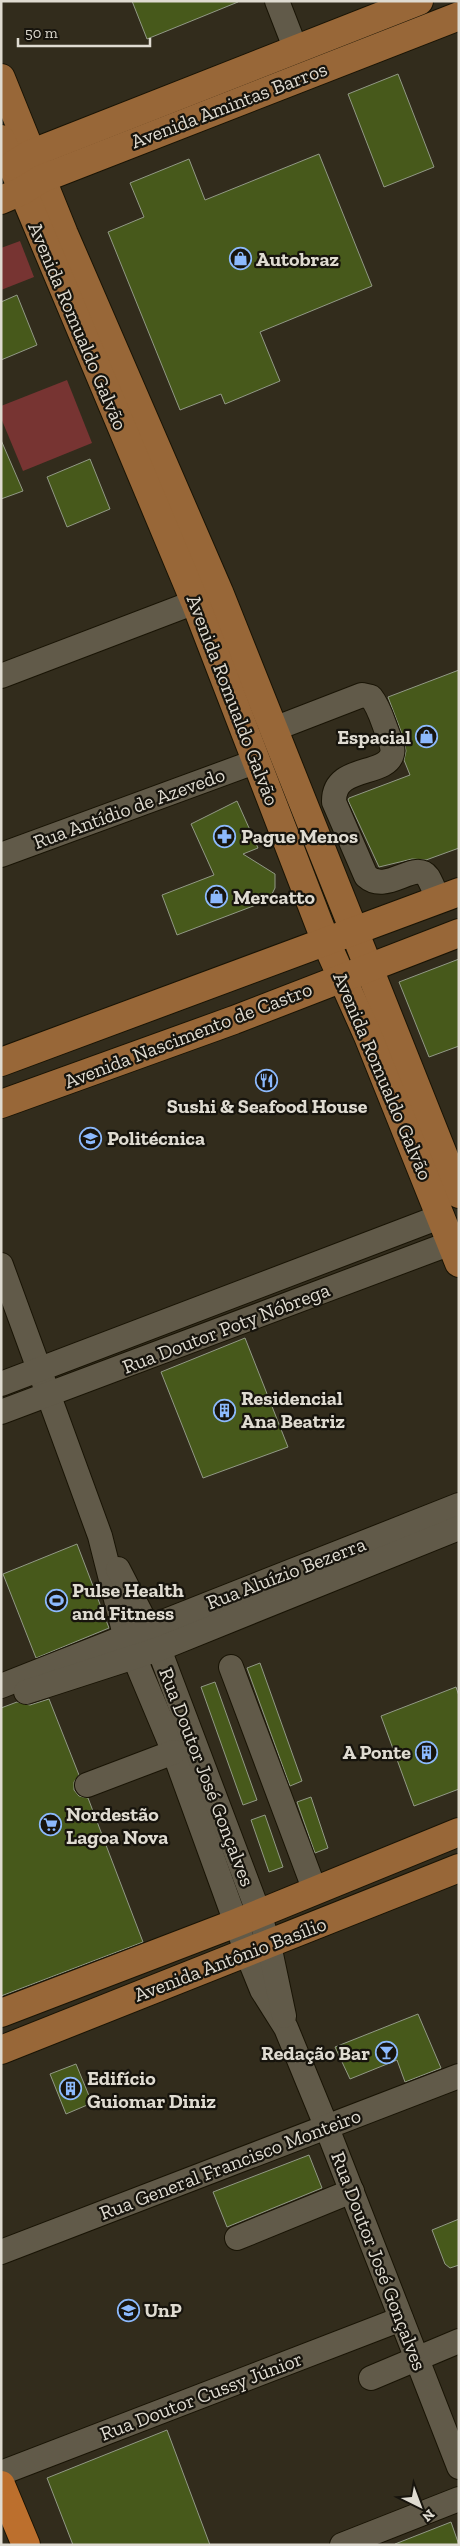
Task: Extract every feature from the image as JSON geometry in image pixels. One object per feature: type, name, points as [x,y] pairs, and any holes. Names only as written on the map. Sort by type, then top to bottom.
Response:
[{"type":"highway","points":[[1,2485],[26,2545]]},
{"type":"main road","name":"Avenida Amintas Barros","points":[[14,163],[419,1]]},
{"type":"main road","name":"Avenida Amintas Barros","points":[[21,190],[459,16]]},
{"type":"main road","name":"Avenida Romualdo Galvão","points":[[1,78],[14,163],[21,190],[194,602],[326,942],[442,1216],[455,1253]]},
{"type":"main road","name":"Avenida Romualdo Galvão","points":[[1,139],[14,163]]},
{"type":"main road","name":"Avenida Romualdo Galvão","points":[[21,190],[219,592],[459,1194]]},
{"type":"main road","name":"Avenida Nascimento de Castro","points":[[1,1062],[448,895]]},
{"type":"main road","name":"Avenida Nascimento de Castro","points":[[1,1104],[342,979],[459,933]]},
{"type":"main road","name":"Avenida Antônio Basílio","points":[[1,2013],[121,1968],[459,1832]]},
{"type":"main road","name":"Avenida Antônio Basílio","points":[[1,2050],[459,1868]]},
{"type":"main road","points":[[75,2020],[121,1968]]},
{"type":"street","points":[[277,1],[296,50]]},
{"type":"street","points":[[1,676],[194,602]]},
{"type":"street","points":[[274,729],[362,695],[370,697],[377,705],[392,748],[392,755],[386,762],[343,780],[337,785],[334,802],[366,876],[371,881],[384,883],[415,871],[422,872],[448,895]]},
{"type":"street","name":"Rua Antídio de Azevedo","points":[[1,855],[257,761]]},
{"type":"street","name":"Rua Doutor Poty Nóbrega","points":[[1,1384],[442,1216]]},
{"type":"street","name":"Rua Doutor Poty Nóbrega","points":[[1,1412],[455,1253]]},
{"type":"street","name":"Rua Doutor José Gonçalves","points":[[1,1265],[100,1536],[125,1635],[247,1918]]},
{"type":"street","name":"Rua Aluízio Bezerra","points":[[4,1693],[125,1635],[459,1505]]},
{"type":"street","name":"Rua Aluízio Bezerra","points":[[4,1693],[45,1684],[134,1658],[459,1528]]},
{"type":"street","name":"Rua Doutor José Gonçalves","points":[[100,1536],[149,1626],[181,1707],[247,1918],[286,2028],[352,2191],[459,2467]]},
{"type":"street","points":[[231,1667],[315,1891]]},
{"type":"street","points":[[159,1716],[181,1707]]},
{"type":"street","points":[[87,1785],[174,1752]]},
{"type":"street","name":"Rua General Francisco Monteiro","points":[[1,2252],[459,2076]]},
{"type":"street","points":[[237,2238],[352,2191]]},
{"type":"street","name":"Rua Doutor Cussy Júnior","points":[[1,2473],[401,2319]]},
{"type":"street","points":[[370,2378],[459,2342]]},
{"type":"street","points":[[342,2545],[459,2499]]},
{"type":"shaded area","points":[[20,241],[34,277],[1,290],[1,248]]},
{"type":"shaded area","points":[[67,380],[92,443],[23,471],[1,418],[1,406]]},
{"type":"building","points":[[132,1],[238,1],[238,2],[147,39]]},
{"type":"building","points":[[398,74],[434,167],[384,187],[348,94]]},
{"type":"building","name":"Autobraz","points":[[319,154],[372,286],[260,332],[280,381],[225,404],[221,394],[180,410],[108,232],[144,217],[130,183],[189,159],[205,200]]},
{"type":"building","points":[[17,295],[37,345],[1,360],[1,302]]},
{"type":"building","points":[[1,440],[23,491],[1,499]]},
{"type":"building","points":[[90,459],[110,509],[67,527],[47,477]]},
{"type":"building","name":"Espacial","points":[[459,670],[459,848],[426,860],[412,859],[379,867],[348,800],[410,775],[404,760],[406,751],[404,739],[388,697]]},
{"type":"building","name":"Mercatto","points":[[237,801],[258,848],[243,854],[275,874],[275,888],[269,900],[177,935],[162,895],[214,875],[191,824]]},
{"type":"building","points":[[459,959],[459,1046],[429,1057],[399,982]]},
{"type":"building","name":"Residencial Ana Beatriz","points":[[245,1338],[288,1447],[203,1478],[161,1372]]},
{"type":"building","name":"Pulse Health and Fitness","points":[[77,1544],[109,1628],[36,1658],[3,1574]]},
{"type":"building","points":[[260,1663],[302,1781],[290,1786],[247,1668]]},
{"type":"building","points":[[215,1682],[257,1800],[243,1805],[201,1687]]},
{"type":"building","name":"A Ponte","points":[[456,1687],[459,1696],[459,1789],[414,1806],[381,1716]]},
{"type":"building","name":"Nordestão Lagoa Nova","points":[[49,1699],[79,1775],[74,1782],[74,1790],[79,1796],[88,1798],[143,1942],[1,1996],[1,1708],[17,1702],[30,1705]]},
{"type":"building","points":[[311,1797],[328,1848],[315,1853],[297,1802]]},
{"type":"building","points":[[265,1815],[283,1867],[269,1872],[251,1820]]},
{"type":"building","name":"Redação Bar","points":[[418,2014],[441,2068],[405,2082],[397,2060],[350,2079],[335,2047]]},
{"type":"building","name":"Edifício Guiomar Diniz","points":[[76,2064],[92,2103],[66,2114],[50,2074]]},
{"type":"building","points":[[309,2155],[322,2188],[227,2227],[213,2192]]},
{"type":"building","points":[[459,2219],[459,2265],[450,2268],[445,2264],[432,2230]]},
{"type":"building","points":[[167,2430],[210,2545],[73,2545],[47,2478]]},
{"type":"building","points":[[451,2522],[459,2545],[395,2545],[395,2544]]},
{"type":"place","name":"Autobraz","points":[[240,259]]},
{"type":"place","name":"Espacial","points":[[427,737]]},
{"type":"place","name":"Pague Menos","points":[[225,836]]},
{"type":"place","name":"Mercatto","points":[[217,897]]},
{"type":"place","name":"Sushi & Seafood House","points":[[267,1080]]},
{"type":"place","name":"Politécnica","points":[[91,1138]]},
{"type":"place","name":"Residencial Ana Beatriz","points":[[225,1410]]},
{"type":"place","name":"Pulse Health and Fitness","points":[[56,1601]]},
{"type":"place","name":"A Ponte","points":[[427,1752]]},
{"type":"place","name":"Nordestão Lagoa Nova","points":[[50,1825]]},
{"type":"place","name":"Redação Bar","points":[[386,2053]]},
{"type":"place","name":"Edifício Guiomar Diniz","points":[[71,2089]]},
{"type":"place","name":"UnP","points":[[128,2310]]}]
